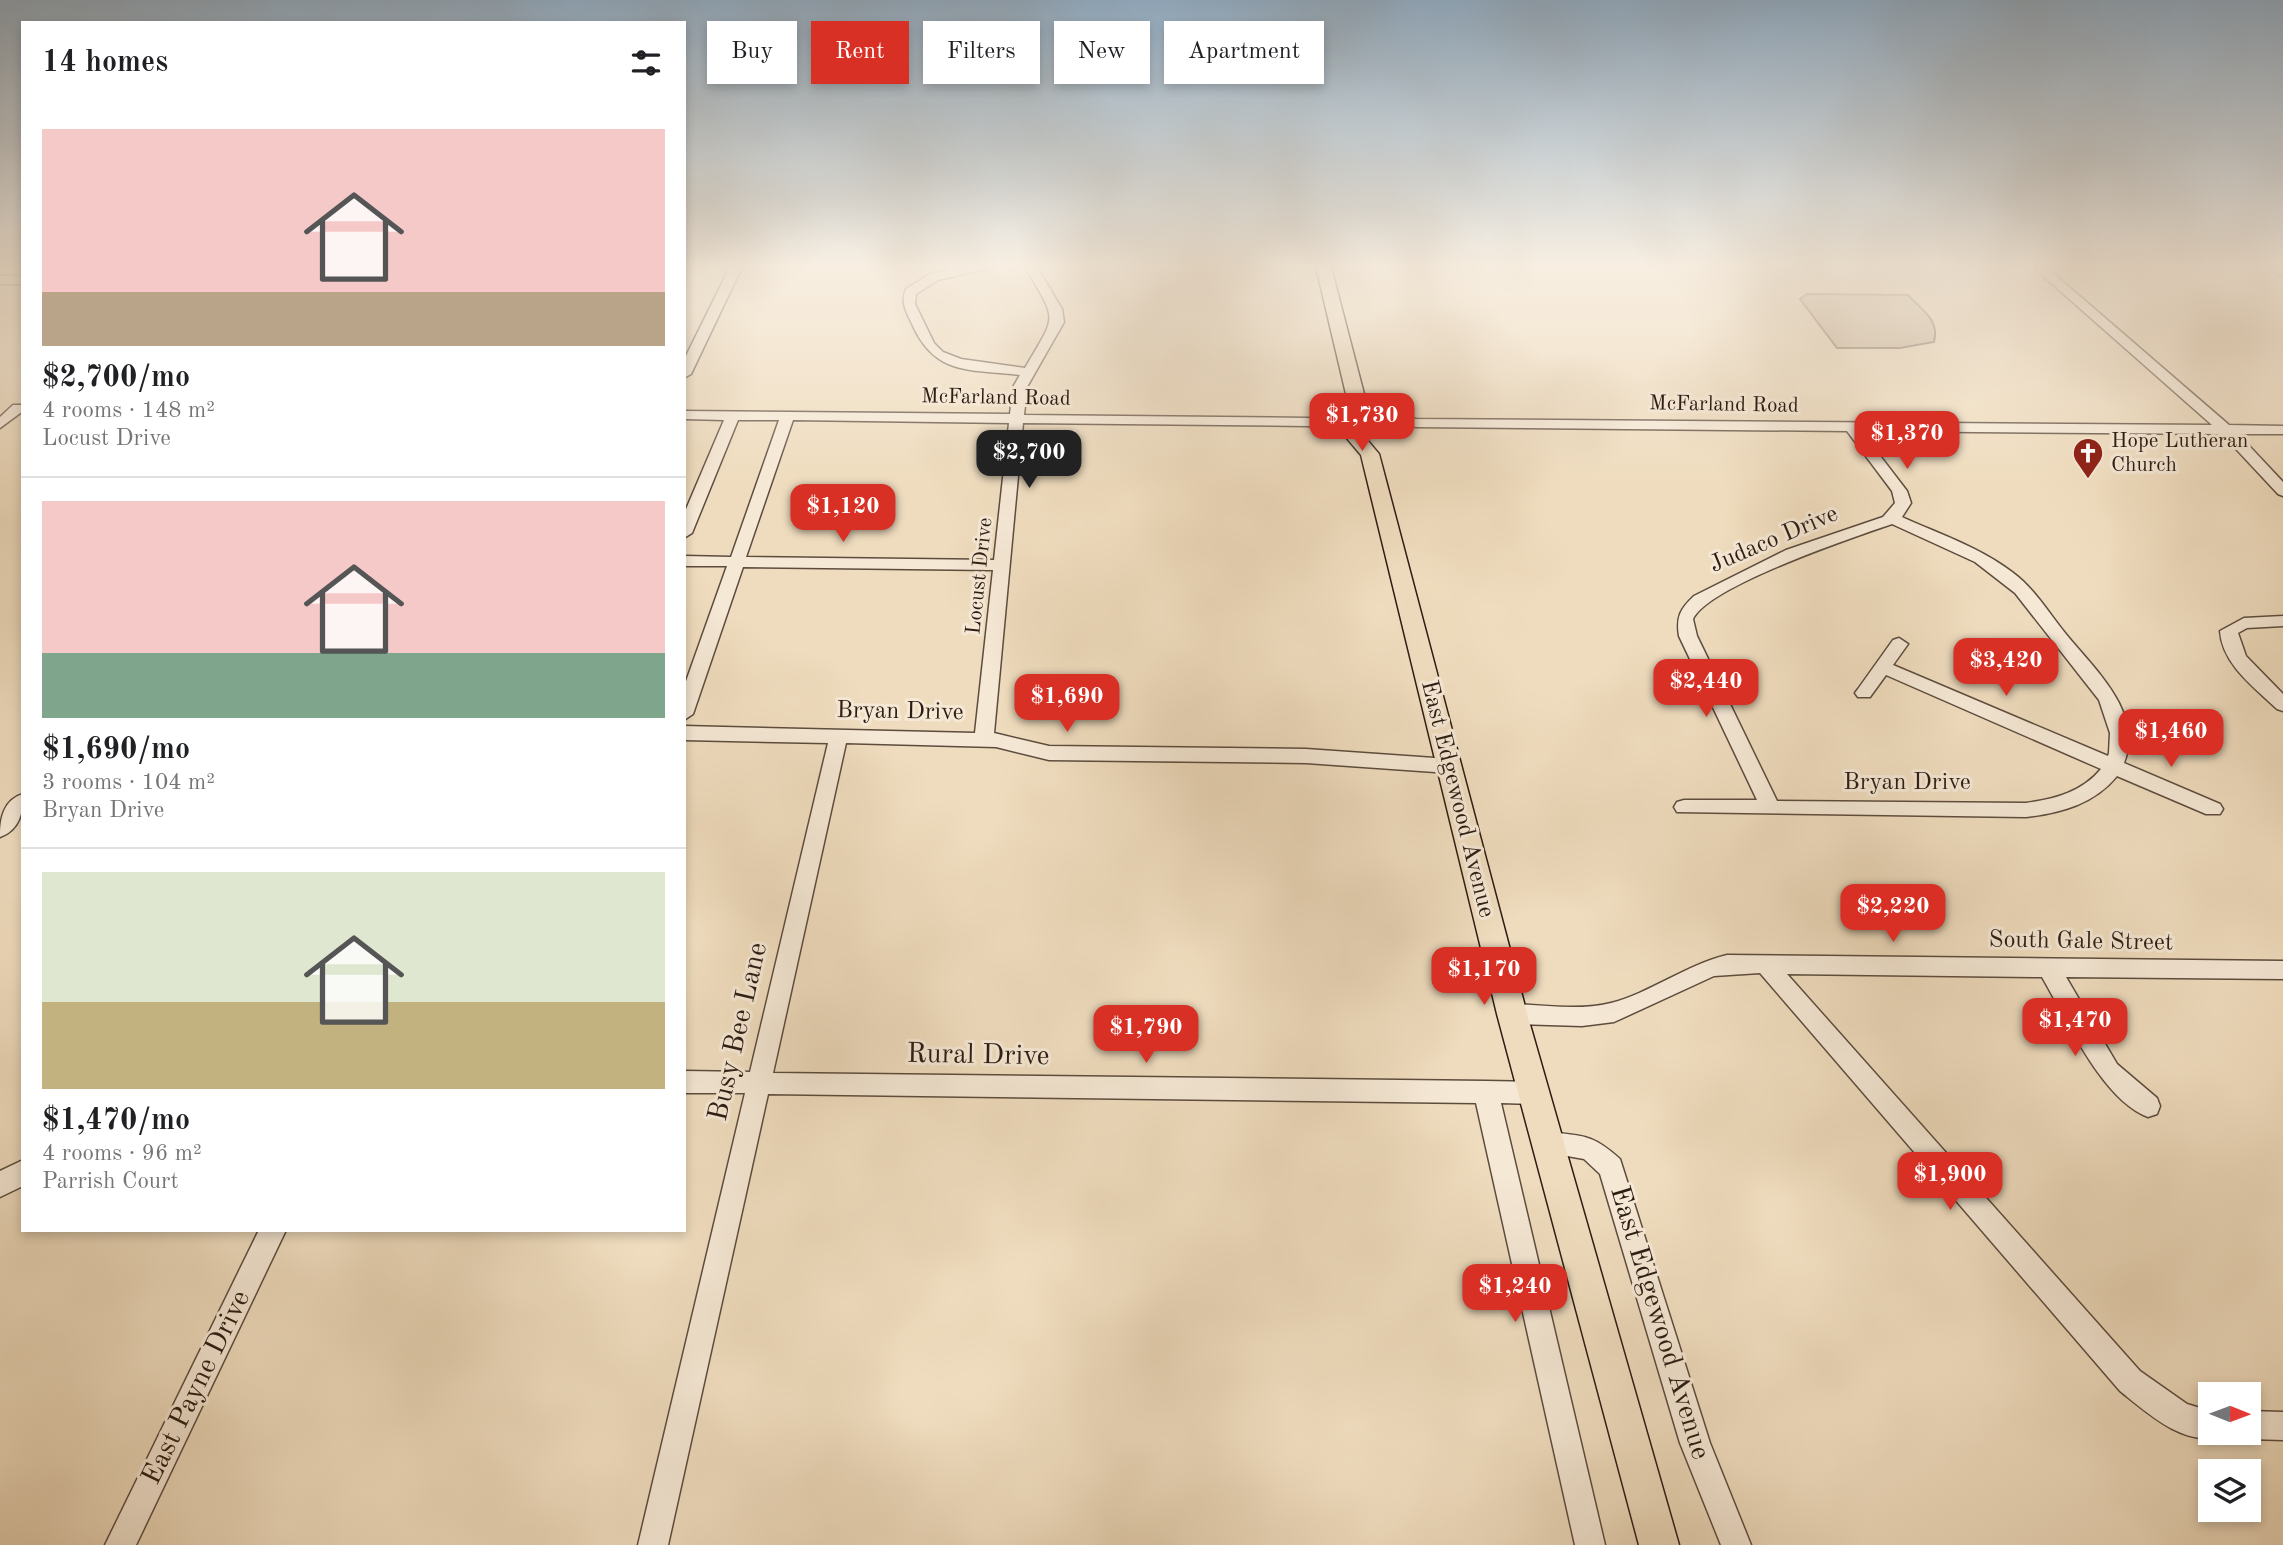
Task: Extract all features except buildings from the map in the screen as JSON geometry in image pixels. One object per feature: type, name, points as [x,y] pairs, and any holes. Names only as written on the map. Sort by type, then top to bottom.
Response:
[{"type":"main road","name":"East Edgewood Avenue","points":[[1341,339],[1355,394],[1376,429],[1449,766],[1512,1014],[1659,1545]]},
{"type":"main road","name":"East Edgewood Avenue","points":[[1355,394],[1354,407],[1348,422],[1376,429]]},
{"type":"main road","points":[[1348,422],[1376,429]]},
{"type":"street","points":[[686,370],[700,339]]},
{"type":"street","points":[[925,339],[940,356],[962,363],[1027,372]]},
{"type":"street","name":"Locust Drive","points":[[984,739],[1020,387],[1047,339]]},
{"type":"street","points":[[2122,339],[2226,430],[2283,491]]},
{"type":"street","points":[[0,408],[21,408]]},
{"type":"street","points":[[0,424],[21,408]]},
{"type":"street","name":"McFarland Road","points":[[686,415],[1348,422]]},
{"type":"street","points":[[686,528],[733,416]]},
{"type":"street","points":[[686,708],[788,416]]},
{"type":"street","name":"McFarland Road","points":[[1376,429],[1416,423],[2283,430]]},
{"type":"street","points":[[1852,427],[1899,491],[1902,506],[1892,518],[1984,562],[2016,584],[2108,700],[2119,734],[2119,752],[2113,766]]},
{"type":"street","name":"Judaco Drive","points":[[1771,808],[1688,636],[1685,620],[1693,604],[1736,580],[1816,544],[1892,518]]},
{"type":"street","points":[[686,561],[1002,565]]},
{"type":"street","points":[[2283,621],[2244,623],[2228,634],[2228,643],[2234,653],[2283,705]]},
{"type":"street","points":[[1864,693],[1899,644]]},
{"type":"street","points":[[1883,667],[2213,809]]},
{"type":"street","name":"Bryan Drive","points":[[686,733],[984,739],[1049,753],[1306,756],[1449,766]]},
{"type":"street","name":"Busy Bee Lane","points":[[653,1545],[838,737]]},
{"type":"street","name":"Bryan Drive","points":[[1684,807],[2042,808],[2073,801],[2092,791],[2106,778],[2113,766]]},
{"type":"street","points":[[0,829],[21,803]]},
{"type":"street","name":"South Gale Street","points":[[1512,1014],[1602,1014],[1626,1008],[1710,968],[1727,964],[2283,970]]},
{"type":"street","points":[[1765,964],[2130,1381],[2173,1414],[2198,1421]]},
{"type":"street","points":[[2048,967],[2109,1071],[2148,1106]]},
{"type":"street","name":"Rural Drive","points":[[686,1082],[1534,1093]]},
{"type":"street","points":[[1486,1093],[1590,1545]]},
{"type":"street","name":"East Edgewood Avenue","points":[[1548,1143],[1590,1147],[1611,1167],[1695,1443],[1736,1545]]},
{"type":"street","points":[[0,1185],[21,1173]]},
{"type":"street","name":"East Payne Drive","points":[[120,1545],[272,1232]]},
{"type":"street","points":[[2261,1425],[2283,1426]]},
{"type":"shaded area","points":[[1830,339],[1934,339],[1934,342],[1900,348],[1837,348]]},
{"type":"place","name":"Hope Lutheran Church","points":[[2088,480]]}]
